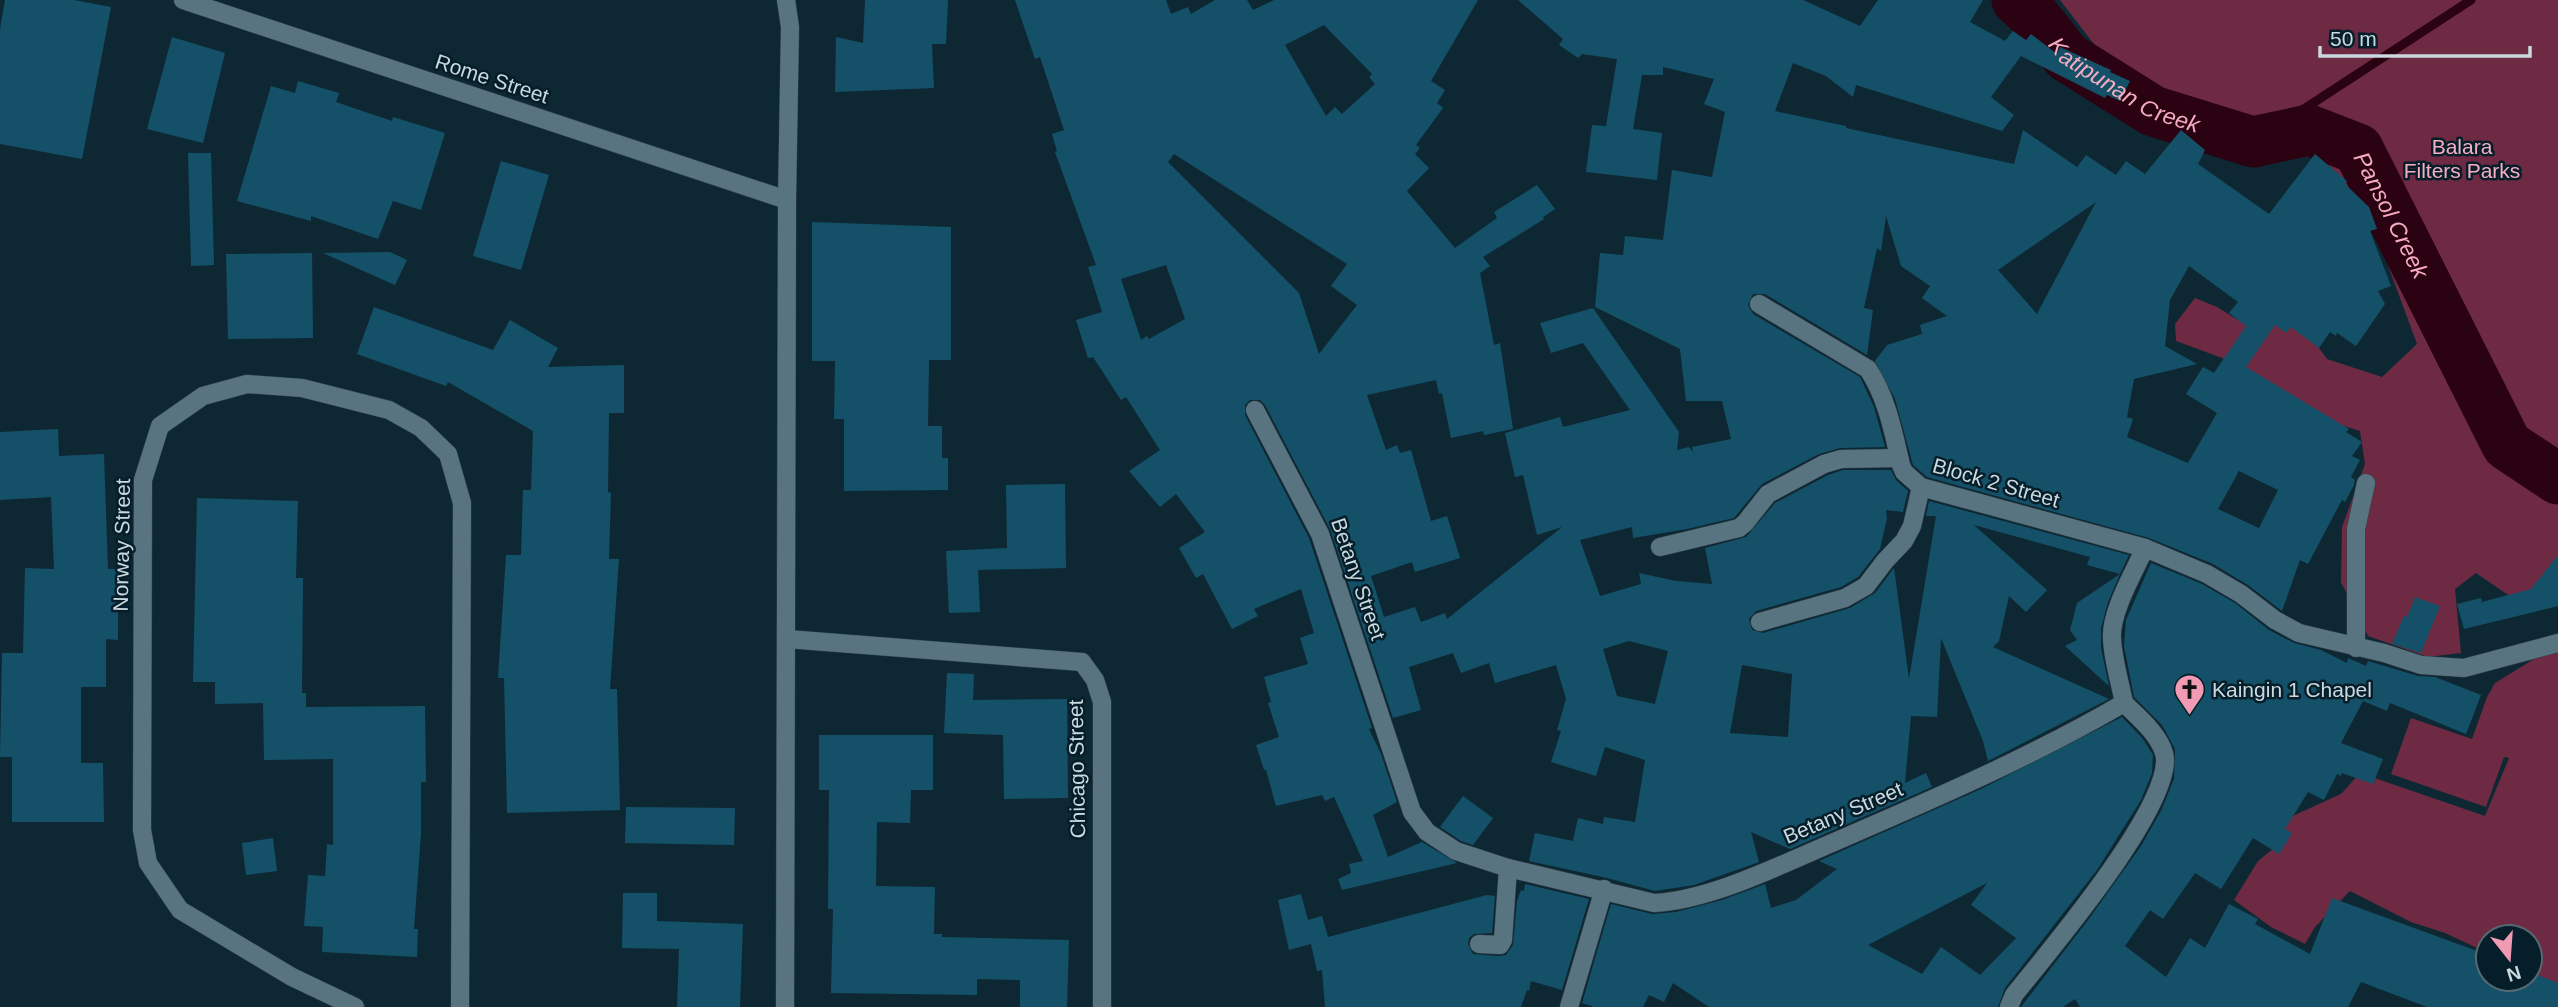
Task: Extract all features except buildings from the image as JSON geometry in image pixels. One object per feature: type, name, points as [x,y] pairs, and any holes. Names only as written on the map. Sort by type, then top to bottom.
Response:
[{"type":"street","name":"Rome Street","points":[[183,0],[787,200]]},
{"type":"street","points":[[785,1007],[787,200],[790,27],[786,0]]},
{"type":"street","name":"Block 2 Street","points":[[1759,303],[1868,369],[1878,384],[1888,409],[1904,472],[1921,487],[2145,548]]},
{"type":"street","name":"Norway Street","points":[[355,1007],[292,977],[180,910],[148,863],[142,830],[144,480],[160,426],[203,396],[247,384],[302,388],[389,410],[421,428],[448,454],[462,503],[460,1007]]},
{"type":"street","name":"Betany Street","points":[[1255,410],[1320,534],[1412,812],[1427,832],[1456,851],[1508,868],[1604,889],[1654,904],[1675,902],[1754,876],[1959,789],[2031,754],[2124,703]]},
{"type":"street","points":[[1660,547],[1739,528],[1768,494],[1824,464],[1841,459],[1899,458]]},
{"type":"street","points":[[2356,648],[2356,529],[2366,483]]},
{"type":"street","points":[[1760,622],[1845,598],[1866,586],[1904,541],[1912,526],[1921,487]]},
{"type":"street","points":[[2009,1007],[2014,995],[2101,884],[2140,824],[2163,779],[2165,754],[2150,730],[2124,703],[2112,639],[2113,626],[2128,584],[2145,548],[2207,574],[2299,634],[2385,653],[2421,665],[2464,668],[2558,643]]},
{"type":"street","name":"Chicago Street","points":[[787,639],[1082,662],[1095,680],[1102,702],[1102,1007]]},
{"type":"street","points":[[1479,944],[1500,945],[1503,940],[1508,868]]},
{"type":"street","points":[[1569,1007],[1604,889]]},
{"type":"green space","name":"Balara Filters Parks","points":[[2060,0],[2558,0],[2558,598],[2527,608],[2476,573],[2455,589],[2461,653],[2428,657],[2368,636],[2341,582],[2342,527],[2365,464],[2360,431],[2331,422],[2241,365],[2176,341],[2175,324],[2195,298],[2217,307],[2257,332],[2275,309],[2306,330],[2327,359],[2382,377],[2417,344],[2375,230],[2327,185],[2312,157],[2259,155],[2107,61]]},
{"type":"green space","points":[[2558,649],[2558,985],[2544,978],[2544,923],[2474,923],[2474,946],[2411,922],[2350,891],[2315,927],[2305,944],[2271,927],[2234,900],[2258,861],[2279,844],[2286,819],[2341,794],[2360,773],[2485,816],[2509,758],[2504,757],[2486,807],[2391,774],[2411,718],[2472,739],[2495,683],[2534,659]]},
{"type":"waterway","name":"Pansol Creek","points":[[2017,0],[2036,18],[2067,57],[2153,111],[2253,142],[2309,130],[2358,149],[2507,445],[2558,479]]},
{"type":"waterway","name":"Pansol Creek","points":[[2253,142],[2471,0]]},
{"type":"place","name":"Kaingin 1 Chapel","points":[[2189,717]]},
{"type":"water label","name":"Katipunan Creek","points":[[2128,81]]}]
